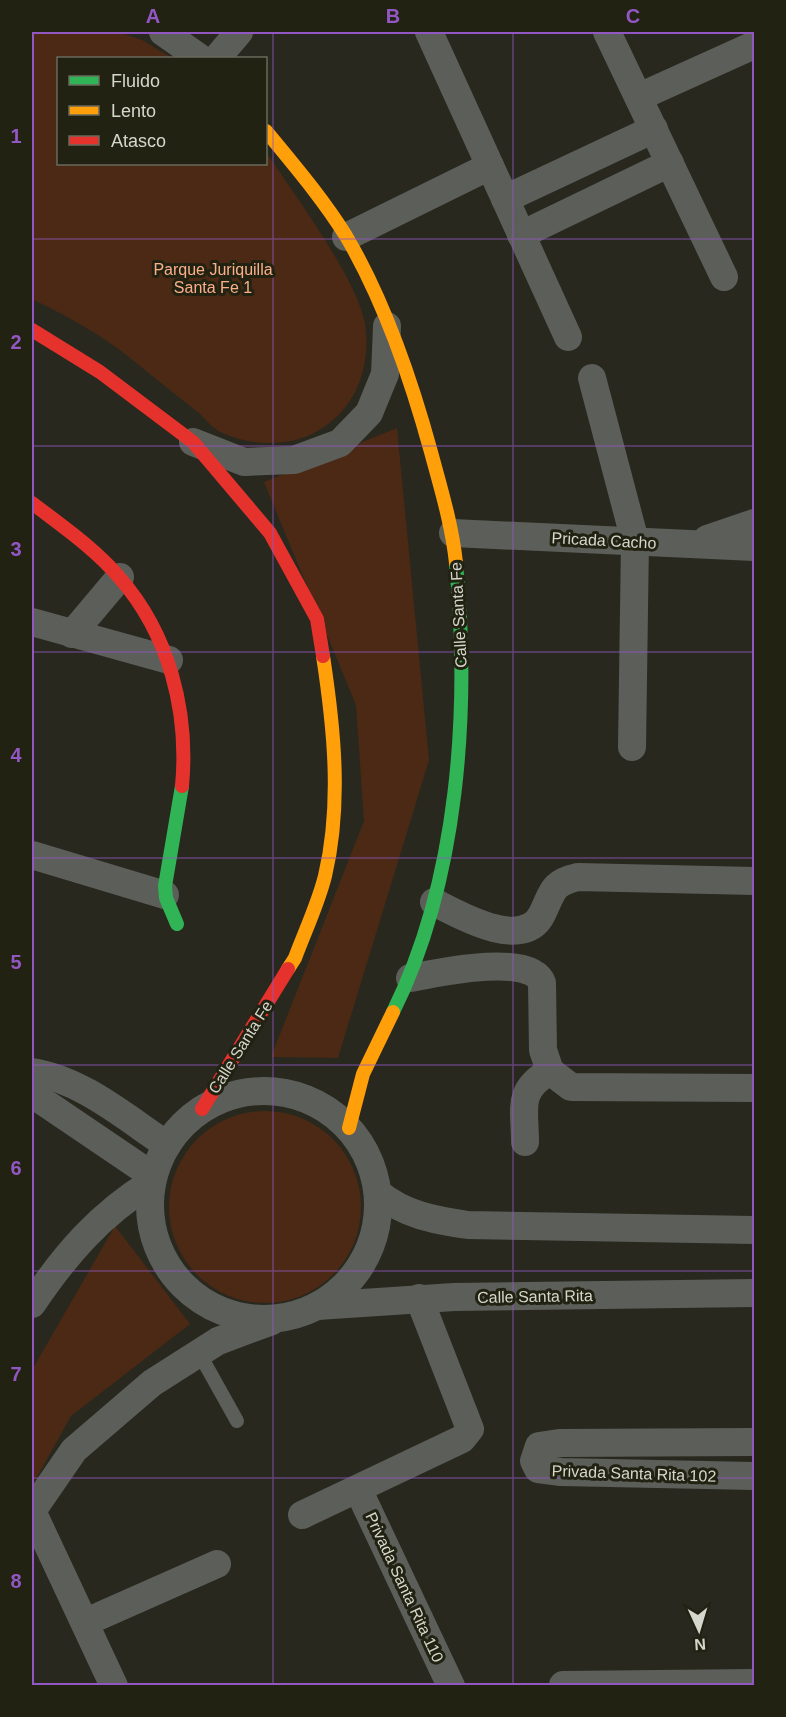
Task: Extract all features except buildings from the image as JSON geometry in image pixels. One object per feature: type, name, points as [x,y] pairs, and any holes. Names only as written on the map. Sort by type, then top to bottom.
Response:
[{"type":"street","points":[[163,32],[199,57]]},
{"type":"street","points":[[218,57],[238,32]]},
{"type":"street","points":[[429,32],[568,337]]},
{"type":"street","points":[[608,32],[724,277]]},
{"type":"street","points":[[639,97],[754,45]]},
{"type":"street","points":[[505,199],[654,129]]},
{"type":"street","name":"Calle Santa Fe","points":[[267,132],[303,175],[346,237],[387,321],[417,402],[453,533],[460,607],[461,711],[451,810],[434,902],[410,978],[363,1074],[349,1128]]},
{"type":"street","points":[[521,235],[670,163]]},
{"type":"street","points":[[346,237],[490,166]]},
{"type":"street","points":[[193,442],[244,462],[294,460],[340,443],[369,413],[385,374],[387,321]]},
{"type":"street","name":"Calle Santa Fe","points":[[32,330],[100,372],[193,442],[270,533],[317,619],[330,703],[336,788],[325,876],[295,958],[202,1109]]},
{"type":"street","points":[[592,378],[635,541],[632,747]]},
{"type":"street","points":[[32,503],[76,536],[120,577],[149,618],[169,660],[181,712],[184,765],[179,814],[165,895],[177,924]]},
{"type":"street","points":[[691,544],[754,523]]},
{"type":"street","name":"Pricada Cacho","points":[[453,533],[754,547]]},
{"type":"street","points":[[72,634],[120,577]]},
{"type":"street","points":[[32,622],[169,660]]},
{"type":"street","points":[[32,855],[165,895]]},
{"type":"street","points":[[434,902],[482,926],[509,930],[529,928],[542,915],[554,886],[578,877],[754,881]]},
{"type":"street","points":[[480,967],[482,926]]},
{"type":"street","points":[[410,978],[480,967],[510,968],[532,972],[540,977],[543,1050],[550,1071],[571,1087],[754,1088]]},
{"type":"street","points":[[525,1142],[525,1092],[534,1081],[550,1071]]},
{"type":"street","points":[[35,1083],[74,1086],[167,1145]]},
{"type":"street","points":[[35,1083],[152,1179]]},
{"type":"street","points":[[114,1686],[86,1622],[32,1511],[74,1450],[152,1383],[218,1341],[316,1306],[339,1291],[357,1270],[371,1246],[377,1220],[378,1192],[369,1158],[349,1128],[324,1108],[295,1095],[263,1090],[231,1096],[202,1109],[181,1126],[167,1145],[152,1179],[150,1214],[156,1245],[171,1272],[193,1295],[221,1311],[252,1318],[283,1317]]},
{"type":"street","points":[[32,1304],[65,1256],[98,1221],[152,1179]]},
{"type":"street","points":[[378,1192],[394,1206],[430,1220],[468,1225],[754,1230]]},
{"type":"street","name":"Calle Santa Rita","points":[[316,1306],[419,1298],[754,1293]]},
{"type":"street","points":[[302,1515],[462,1439],[470,1429],[419,1298]]},
{"type":"street","name":"Privada Santa Rita 102","points":[[754,1442],[559,1443],[539,1446],[534,1461],[538,1469],[561,1472],[754,1476]]},
{"type":"street","name":"Privada Santa Rita 110","points":[[358,1489],[451,1686]]},
{"type":"street","points":[[86,1622],[217,1564]]},
{"type":"street","points":[[563,1685],[754,1683]]},
{"type":"lane","points":[[199,1353],[237,1421]]},
{"type":"green space","name":"Parque Juriquilla Santa Fe 1","points":[[32,32],[118,32],[142,40],[170,57],[57,57],[57,165],[267,165],[267,153],[337,261],[360,306],[366,339],[364,368],[360,382],[346,407],[324,427],[300,439],[259,443],[220,432],[106,340],[32,299]]},
{"type":"green space","points":[[397,428],[429,760],[338,1058],[271,1057],[364,821],[356,705],[264,482]]},
{"type":"green space","points":[[256,1111],[274,1111],[302,1118],[333,1139],[354,1170],[361,1207],[354,1244],[333,1275],[302,1296],[274,1303],[256,1303],[220,1292],[191,1268],[180,1252],[173,1235],[169,1216],[169,1198],[180,1162],[204,1133],[220,1122],[237,1115]]},
{"type":"green space","points":[[115,1226],[190,1324],[71,1416],[32,1486],[32,1370]]},
{"type":"traffic: fast","points":[[393,1012],[415,961],[433,906],[446,850],[460,734],[460,619],[456,563]]},
{"type":"traffic: fast","points":[[177,924],[166,898],[165,886],[182,786]]},
{"type":"traffic: slow","points":[[267,132],[337,222],[360,261],[385,314],[406,369],[423,424],[446,507],[456,563]]},
{"type":"traffic: slow","points":[[288,969],[295,958],[315,907],[325,876],[330,849],[335,794],[333,738],[323,656]]},
{"type":"traffic: slow","points":[[349,1128],[363,1074],[393,1012]]},
{"type":"traffic: jam","points":[[32,330],[100,372],[193,442],[270,533],[317,619],[323,656]]},
{"type":"traffic: jam","points":[[32,503],[109,566],[136,599],[151,623],[163,648],[178,702],[182,730],[182,786]]},
{"type":"traffic: jam","points":[[202,1109],[288,969]]}]
